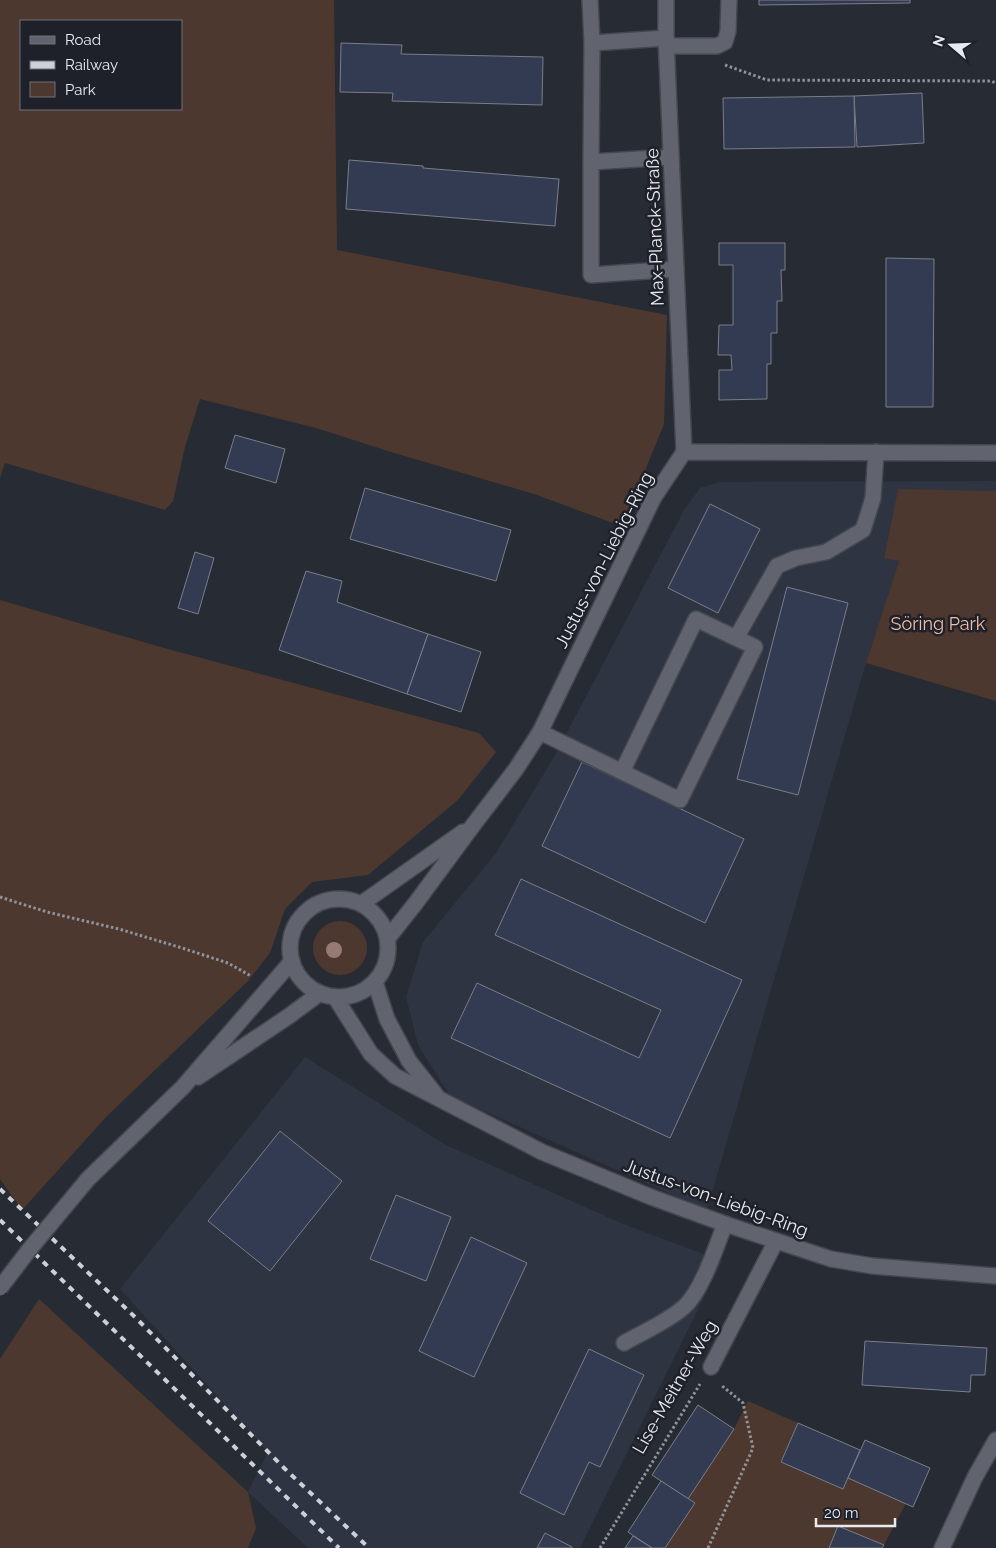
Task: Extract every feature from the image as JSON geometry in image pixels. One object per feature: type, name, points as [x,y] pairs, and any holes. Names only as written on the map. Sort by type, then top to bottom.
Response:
[{"type":"street","points":[[590,0],[592,43],[591,275],[676,269]]},
{"type":"street","name":"Max-Planck-Straße","points":[[666,0],[666,42],[684,452]]},
{"type":"street","points":[[592,43],[666,42],[717,46],[725,42],[728,31],[729,0]]},
{"type":"street","points":[[591,162],[671,157]]},
{"type":"street","points":[[684,452],[996,453]]},
{"type":"street","name":"Justus-von-Liebig-Ring","points":[[388,938],[516,769],[540,732],[654,497],[684,452]]},
{"type":"street","points":[[736,638],[776,566],[796,558],[826,552],[863,530],[873,498],[876,452]]},
{"type":"street","points":[[540,732],[622,772],[680,800],[755,647],[696,619],[622,772]]},
{"type":"street","name":"Justus-von-Liebig-Ring","points":[[361,904],[474,824]]},
{"type":"street","points":[[340,898],[357,901],[371,910],[382,923],[388,938],[389,954],[384,969],[375,982],[363,992],[348,997],[335,997],[320,993],[303,983],[294,970],[290,953],[291,936],[297,921],[309,908],[323,900],[340,898]]},
{"type":"street","points":[[0,1288],[88,1179],[182,1087],[292,960]]},
{"type":"street","name":"Justus-von-Liebig-Ring","points":[[375,982],[387,1019],[409,1061],[440,1100]]},
{"type":"street","points":[[182,1087],[289,1016],[320,993]]},
{"type":"street","name":"Justus-von-Liebig-Ring","points":[[335,997],[356,1033],[377,1061],[395,1076],[542,1152],[651,1198],[831,1259],[872,1266],[996,1276]]},
{"type":"street","points":[[624,1343],[676,1314],[685,1306],[696,1293],[725,1224]]},
{"type":"street","name":"Lise-Meitner-Weg","points":[[709,1370],[776,1241]]},
{"type":"street","points":[[942,1548],[975,1477],[996,1440]]},
{"type":"path","points":[[720,63],[767,80],[991,81],[996,83]]},
{"type":"path","points":[[0,897],[47,912],[120,929],[182,948],[228,963],[255,978]]},
{"type":"path","points":[[708,1548],[753,1448],[743,1403],[709,1370]]},
{"type":"path","name":"Lise-Meitner-Weg","points":[[600,1548],[709,1370]]},
{"type":"shaded area","points":[[996,481],[996,491],[898,490],[884,557],[899,561],[866,663],[707,1210],[450,1096],[418,1045],[406,997],[423,942],[496,853],[554,757],[684,510],[700,488],[719,482]]},
{"type":"shaded area","points":[[305,1057],[446,1145],[621,1223],[722,1261],[580,1548],[308,1548],[248,1492],[268,1452],[120,1289]]},
{"type":"green space","points":[[0,0],[334,0],[337,250],[667,315],[664,424],[621,526],[534,494],[316,428],[200,399],[185,447],[173,501],[165,510],[5,463],[0,478]]},
{"type":"green space","name":"Söring Park","points":[[898,489],[996,491],[996,701],[866,663],[899,561],[884,558]]},
{"type":"green space","points":[[0,600],[157,646],[479,733],[496,752],[458,800],[368,875],[312,882],[285,909],[270,953],[248,981],[107,1116],[22,1210],[0,1179]]},
{"type":"green space","points":[[340,921],[350,923],[359,929],[365,938],[367,948],[365,958],[359,967],[350,973],[340,975],[330,973],[321,967],[315,958],[313,948],[315,938],[321,929],[330,923]]},
{"type":"green space","points":[[39,1299],[248,1492],[256,1528],[248,1548],[0,1548],[0,1359]]},
{"type":"green space","points":[[748,1401],[798,1423],[781,1462],[843,1489],[848,1478],[906,1503],[884,1545],[838,1526],[829,1548],[665,1548],[695,1503],[688,1499],[734,1429]]},
{"type":"building","points":[[759,0],[910,0],[910,3],[759,5]]},
{"type":"building","points":[[341,43],[402,45],[401,54],[543,57],[542,105],[392,101],[393,93],[340,92]]},
{"type":"building","points":[[922,93],[924,143],[857,147],[854,96]]},
{"type":"building","points":[[854,96],[855,147],[724,149],[723,98]]},
{"type":"building","points":[[349,160],[559,179],[555,226],[346,209]]},
{"type":"building","points":[[719,243],[785,243],[785,270],[781,270],[782,301],[777,301],[777,333],[771,333],[771,364],[767,364],[767,399],[719,400],[719,370],[732,370],[731,355],[718,355],[719,325],[733,325],[733,265],[719,265]]},
{"type":"building","points":[[886,258],[934,259],[933,407],[886,407]]},
{"type":"building","points":[[235,435],[285,449],[276,483],[225,468]]},
{"type":"building","points":[[365,488],[511,530],[496,581],[350,539]]},
{"type":"building","points":[[710,504],[760,529],[718,613],[668,588]]},
{"type":"building","points":[[195,552],[214,558],[198,614],[178,608]]},
{"type":"building","points":[[306,571],[342,581],[337,602],[428,634],[407,694],[279,650]]},
{"type":"building","points":[[787,587],[848,603],[798,795],[737,779]]},
{"type":"building","points":[[428,634],[481,652],[461,712],[407,694]]},
{"type":"building","points":[[582,762],[744,839],[705,923],[542,846]]},
{"type":"building","points":[[521,879],[742,980],[670,1138],[451,1038],[477,983],[639,1058],[661,1010],[495,935]]},
{"type":"building","points":[[280,1131],[342,1181],[270,1271],[208,1221]]},
{"type":"building","points":[[396,1195],[451,1217],[426,1281],[370,1259]]},
{"type":"building","points":[[471,1237],[527,1263],[474,1377],[419,1351]]},
{"type":"building","points":[[865,1341],[987,1348],[985,1375],[971,1375],[970,1392],[862,1385]]},
{"type":"building","points":[[589,1349],[644,1375],[600,1467],[589,1462],[564,1515],[520,1493]]},
{"type":"building","points":[[698,1405],[734,1429],[688,1499],[652,1475]]},
{"type":"building","points":[[798,1423],[860,1450],[843,1489],[781,1462]]},
{"type":"building","points":[[865,1440],[930,1468],[913,1507],[848,1478]]},
{"type":"building","points":[[661,1481],[695,1503],[665,1548],[652,1548],[628,1532]]},
{"type":"building","points":[[838,1526],[884,1545],[882,1548],[829,1548]]},
{"type":"building","points":[[545,1533],[572,1547],[572,1548],[537,1548]]},
{"type":"building","points":[[633,1536],[652,1548],[625,1548]]},
{"type":"railway","points":[[0,1189],[136,1318],[284,1468],[369,1548]]},
{"type":"railway","points":[[0,1220],[339,1548]]}]
